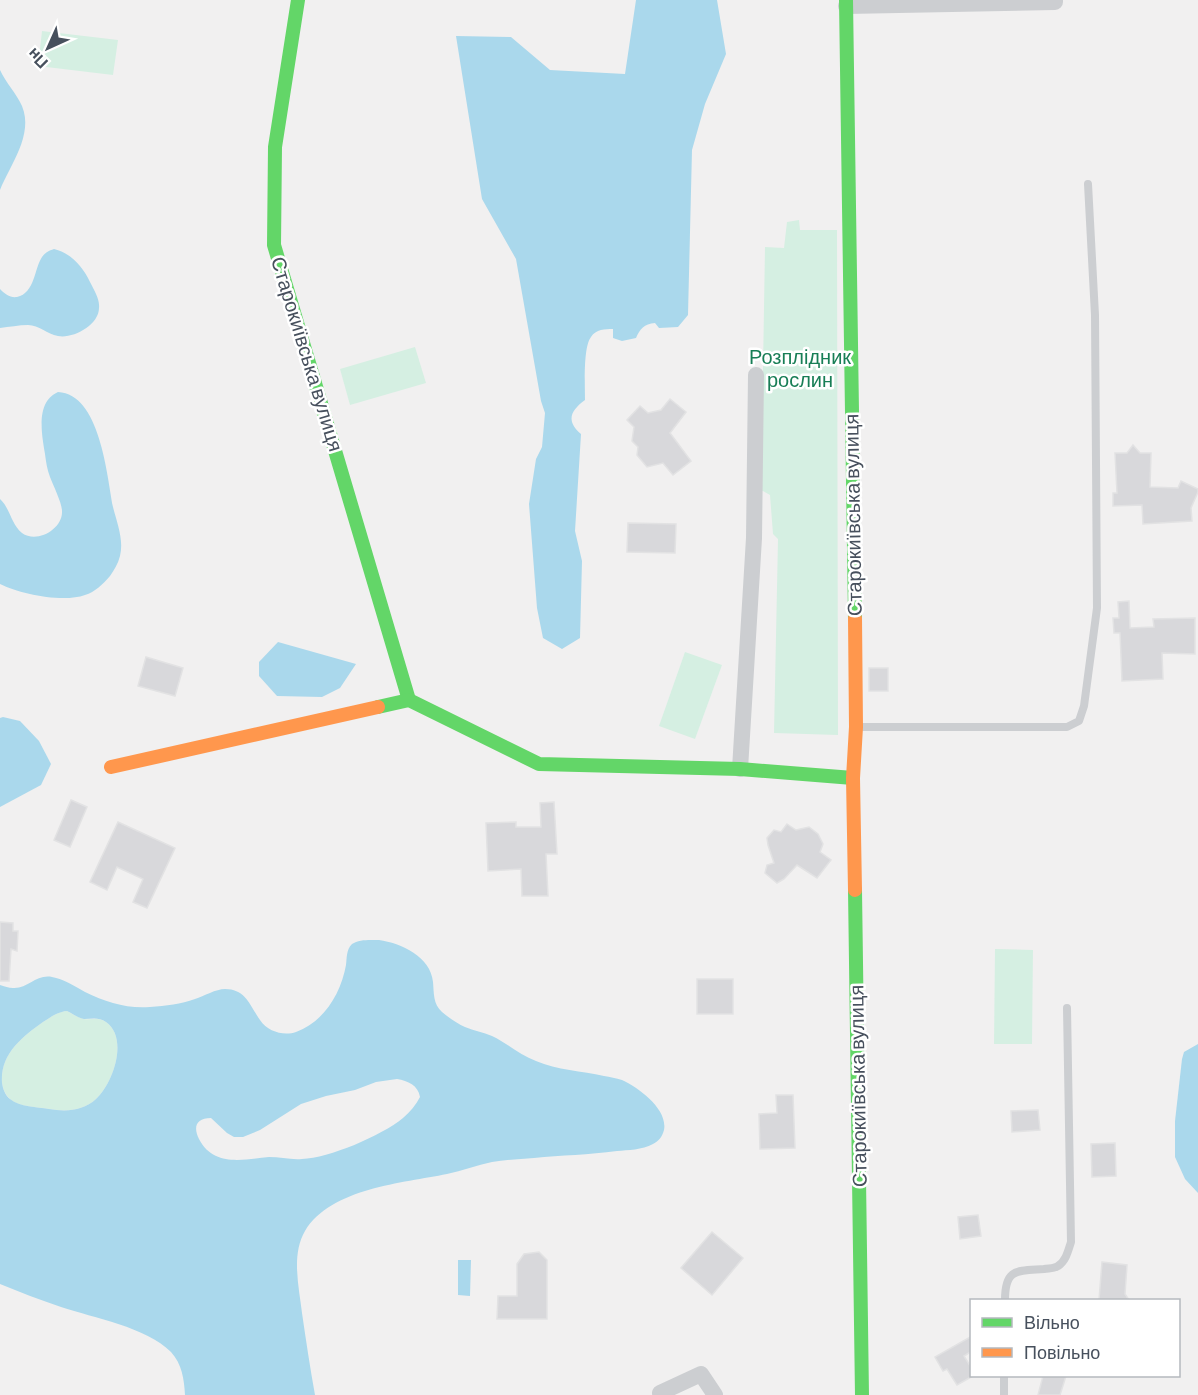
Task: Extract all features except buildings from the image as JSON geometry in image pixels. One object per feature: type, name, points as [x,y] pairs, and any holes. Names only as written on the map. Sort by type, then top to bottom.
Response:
[{"type":"street","name":"Старокиївська вулиця","points":[[298,0],[275,147],[274,245],[409,700]]},
{"type":"street","points":[[846,3],[1055,2],[1055,0]]},
{"type":"street","name":"Старокиївська вулиця","points":[[846,3],[856,727],[853,778],[862,1395]]},
{"type":"street","points":[[740,769],[754,538],[756,375]]},
{"type":"street","points":[[111,767],[409,700],[539,764],[740,769],[853,778]]},
{"type":"street","points":[[660,1393],[701,1374],[715,1395]]},
{"type":"lane","points":[[856,727],[1067,727],[1079,721],[1084,706],[1097,608],[1095,315],[1088,184]]},
{"type":"lane","points":[[1005,1299],[1005,1288],[1009,1276],[1018,1271],[1056,1268],[1066,1258],[1071,1242],[1067,1008]]},
{"type":"lane","points":[[1004,1377],[1004,1395]]},
{"type":"green space","points":[[42,31],[118,40],[113,75],[38,66]]},
{"type":"green space","name":"Розплідник рослин","points":[[799,220],[800,230],[837,230],[838,735],[774,733],[778,539],[773,534],[770,495],[761,490],[765,247],[784,248],[787,222]]},
{"type":"green space","points":[[415,347],[426,383],[350,405],[340,369]]},
{"type":"green space","points":[[685,652],[722,665],[695,739],[659,726]]},
{"type":"green space","points":[[995,949],[1033,950],[1032,1044],[994,1044]]},
{"type":"green space","points":[[67,1011],[82,1018],[103,1020],[113,1029],[117,1039],[116,1061],[108,1083],[91,1103],[74,1110],[34,1107],[14,1102],[6,1093],[2,1083],[2,1073],[9,1055],[20,1040],[35,1028],[54,1015]]},
{"type":"water","points":[[636,0],[717,0],[726,54],[705,104],[692,150],[688,315],[678,327],[659,328],[655,323],[648,324],[636,338],[622,341],[613,338],[613,329],[604,329],[595,332],[588,342],[585,400],[576,408],[572,416],[573,425],[581,434],[575,531],[582,561],[580,638],[562,649],[543,638],[537,608],[529,504],[536,459],[542,447],[545,413],[516,259],[482,199],[456,36],[511,37],[550,70],[625,74]]},
{"type":"water","points":[[0,70],[22,106],[25,128],[19,150],[0,190]]},
{"type":"water","points":[[54,249],[71,257],[87,276],[99,301],[95,320],[84,330],[64,336],[54,335],[32,325],[0,328],[0,289],[12,297],[23,295],[31,286],[42,257]]},
{"type":"water","points":[[58,392],[72,396],[83,406],[92,421],[104,457],[121,544],[117,564],[102,585],[85,595],[65,598],[30,594],[0,584],[0,499],[18,529],[28,536],[42,536],[48,533],[54,529],[61,518],[61,503],[47,468],[42,429],[46,403]]},
{"type":"water","points":[[278,642],[356,664],[340,688],[322,697],[277,696],[259,676],[259,662]]},
{"type":"water","points":[[0,718],[20,721],[39,741],[51,764],[41,785],[0,807]]},
{"type":"water","points":[[376,940],[405,948],[427,965],[431,973],[437,1005],[442,1012],[459,1024],[492,1036],[524,1056],[544,1064],[622,1080],[636,1088],[651,1100],[662,1114],[664,1130],[660,1139],[649,1146],[635,1149],[492,1162],[453,1173],[369,1190],[332,1205],[305,1231],[298,1250],[297,1261],[299,1293],[315,1395],[185,1395],[178,1362],[160,1343],[119,1324],[53,1304],[0,1284],[0,985],[18,988],[41,978],[52,977],[109,1002],[141,1007],[179,1003],[218,990],[232,990],[247,999],[267,1028],[276,1032],[291,1033],[315,1021],[330,1005],[344,976],[350,946],[355,942]],"holes":[[[67,1011],[84,1019],[103,1020],[113,1029],[117,1039],[116,1061],[108,1083],[91,1103],[74,1110],[55,1110],[14,1102],[6,1094],[2,1083],[2,1073],[9,1055],[20,1040],[35,1028],[54,1015]],[[397,1079],[412,1084],[419,1093],[420,1097],[410,1111],[382,1132],[326,1155],[302,1159],[269,1157],[231,1160],[213,1154],[205,1148],[197,1135],[196,1127],[199,1121],[211,1118],[227,1133],[234,1137],[243,1137],[260,1130],[301,1104],[376,1082]]]},
{"type":"water","points":[[1198,1044],[1198,1193],[1185,1179],[1175,1157],[1175,1121],[1184,1052]]},
{"type":"water","points":[[458,1260],[471,1260],[470,1296],[458,1295]]},
{"type":"traffic: fast","points":[[298,0],[275,147],[274,245],[409,700]]},
{"type":"traffic: fast","points":[[846,0],[855,618]]},
{"type":"traffic: fast","points":[[378,707],[409,700],[539,764],[740,769],[853,778]]},
{"type":"traffic: fast","points":[[855,890],[862,1395]]},
{"type":"traffic: slow","points":[[855,618],[856,727],[853,778],[855,890]]},
{"type":"traffic: slow","points":[[111,767],[378,707]]}]
